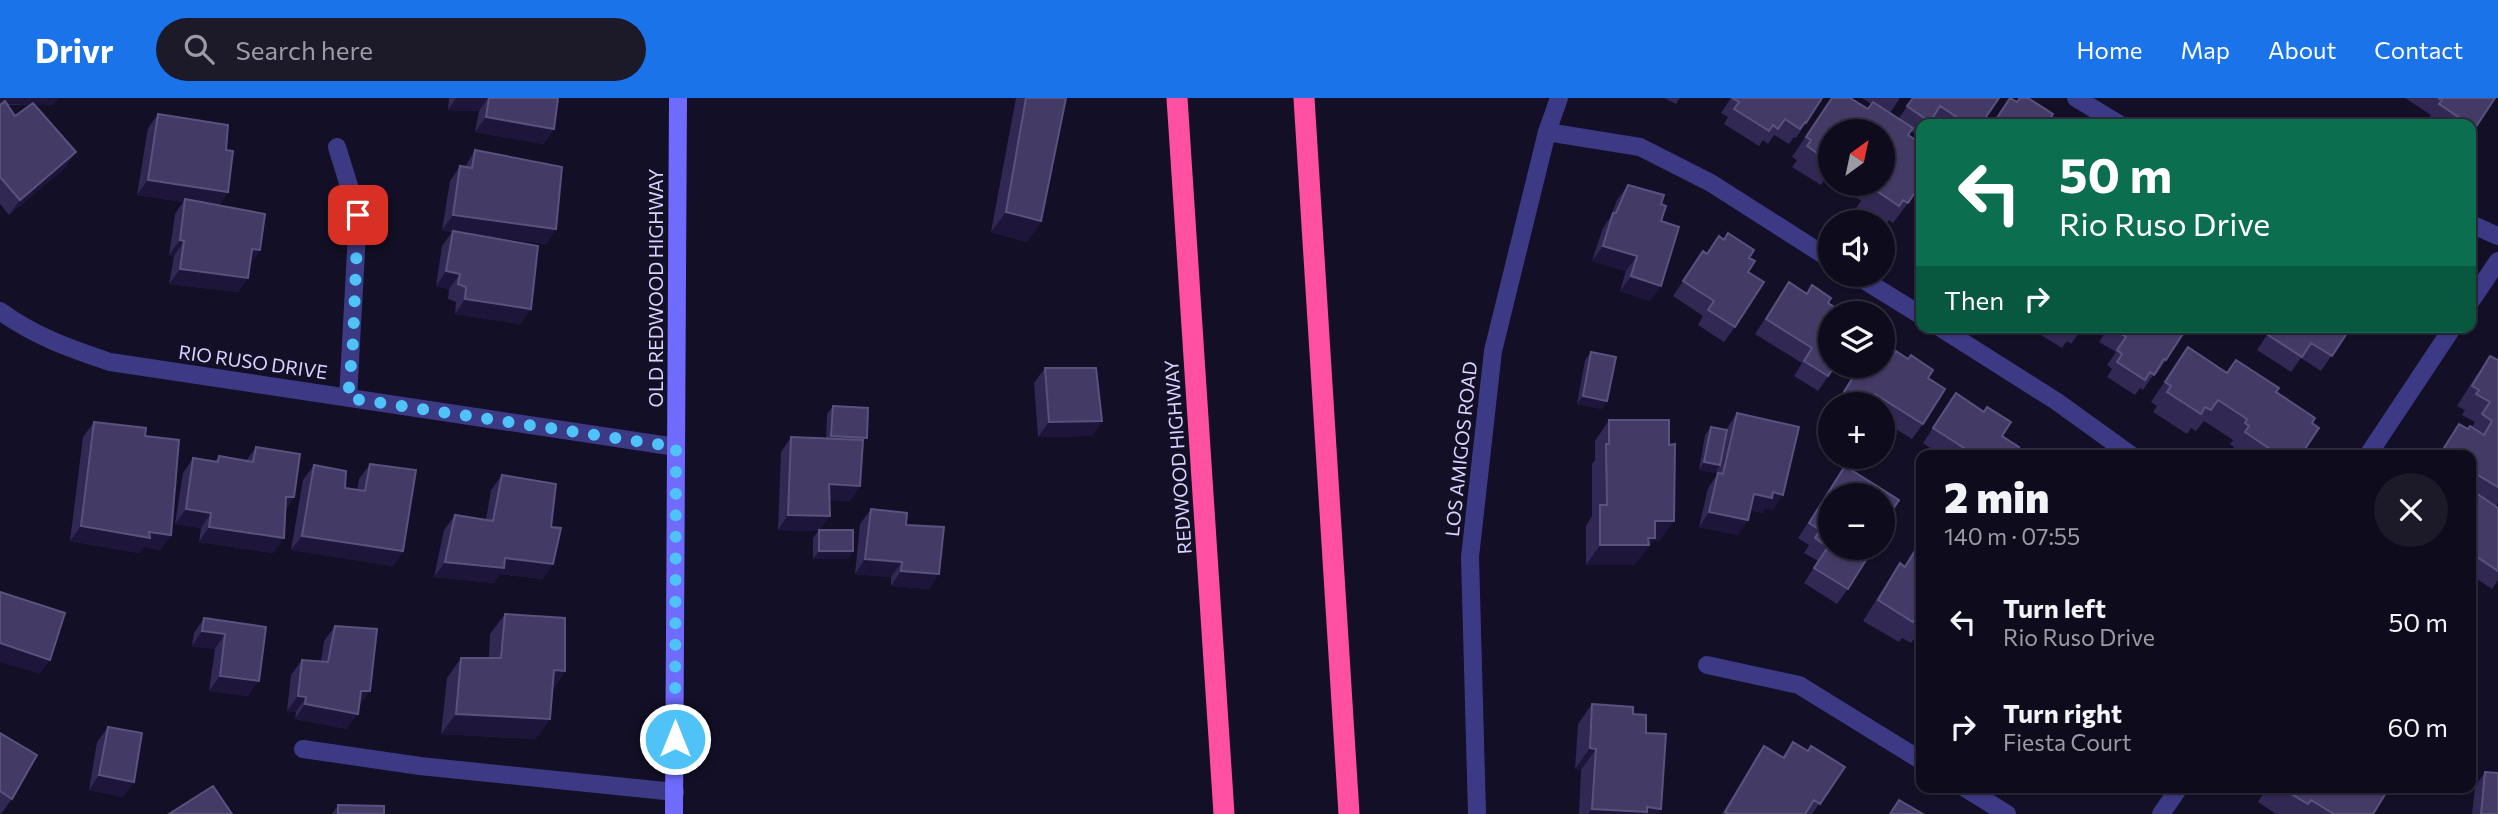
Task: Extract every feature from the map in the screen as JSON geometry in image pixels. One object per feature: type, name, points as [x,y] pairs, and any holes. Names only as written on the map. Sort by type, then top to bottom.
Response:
[{"type":"highway","name":"REDWOOD HIGHWAY","points":[[1177,98],[1224,814]]},
{"type":"highway","points":[[1304,98],[1349,814]]},
{"type":"main road","name":"OLD REDWOOD HIGHWAY","points":[[674,814],[678,98]]},
{"type":"street","name":"LOS AMIGOS ROAD","points":[[1477,814],[1471,543],[1493,351],[1559,98]]},
{"type":"street","points":[[2076,98],[2111,119]]},
{"type":"street","points":[[1548,132],[1640,147],[1710,183],[1818,251]]},
{"type":"street","points":[[337,146],[358,215],[348,398]]},
{"type":"street","points":[[2476,226],[2498,236]]},
{"type":"street","points":[[2476,294],[2498,261]]},
{"type":"street","points":[[1875,287],[1916,312]]},
{"type":"street","name":"RIO RUSO DRIVE","points":[[0,312],[18,325],[54,343],[110,362],[676,447]]},
{"type":"street","points":[[1948,333],[2056,401],[2123,450]]},
{"type":"street","points":[[2371,450],[2450,333]]},
{"type":"street","points":[[1706,665],[1799,685],[1916,757]]},
{"type":"street","points":[[303,749],[419,766],[675,792]]},
{"type":"street","points":[[1973,793],[2007,814]]},
{"type":"street","points":[[2161,814],[2176,793]]},
{"type":"building","points":[[489,98],[558,98],[554,129],[486,117]]},
{"type":"building","points":[[1026,98],[1066,98],[1041,221],[1006,212]]},
{"type":"building","points":[[1732,98],[1822,98],[1800,129],[1785,119],[1778,129],[1773,125],[1769,131],[1734,109],[1739,102]]},
{"type":"building","points":[[1832,98],[1850,98],[1868,109],[1873,102],[1913,128],[1908,135],[1916,140],[1916,191],[1908,203],[1903,200],[1899,206],[1884,196],[1895,196],[1895,119],[1818,119]]},
{"type":"building","points":[[1913,98],[1999,98],[1984,119],[1960,119],[1940,106],[1932,119],[1926,119],[1907,106]]},
{"type":"building","points":[[2010,98],[2017,102],[2020,98],[2028,98],[2053,114],[2050,119],[1996,119]]},
{"type":"building","points":[[2438,98],[2495,98],[2476,126],[2476,119],[2462,119],[2439,104],[2442,100]]},
{"type":"building","points":[[5,101],[15,116],[33,103],[76,152],[20,200],[0,177],[0,105]]},
{"type":"building","points":[[158,114],[228,125],[226,150],[233,151],[228,192],[148,180]]},
{"type":"building","points":[[1818,119],[1818,154],[1807,146],[1811,140],[1806,137]]},
{"type":"building","points":[[475,150],[562,167],[556,229],[453,215],[460,166],[472,168]]},
{"type":"building","points":[[1628,185],[1664,195],[1661,204],[1666,206],[1661,221],[1679,227],[1661,286],[1631,276],[1637,256],[1603,246],[1613,213],[1616,213]]},
{"type":"building","points":[[185,199],[265,214],[260,250],[252,249],[248,278],[180,269]]},
{"type":"building","points":[[453,231],[538,246],[531,309],[465,299],[466,287],[458,284],[460,274],[446,271]]},
{"type":"building","points":[[1728,233],[1754,250],[1749,258],[1755,261],[1748,272],[1764,282],[1735,327],[1708,310],[1714,301],[1683,281],[1703,251],[1707,254],[1719,236],[1724,240]]},
{"type":"building","points":[[1789,282],[1807,294],[1812,285],[1831,298],[1829,301],[1818,301],[1818,370],[1804,361],[1812,348],[1766,319]]},
{"type":"building","points":[[2120,333],[2183,333],[2154,375],[2150,372],[2145,380],[2117,362],[2122,354],[2117,350],[2126,337]]},
{"type":"building","points":[[2347,333],[2332,356],[2311,343],[2302,357],[2268,335]]},
{"type":"building","points":[[2188,347],[2227,373],[2236,360],[2279,388],[2276,392],[2315,418],[2312,423],[2319,428],[2304,450],[2272,450],[2245,432],[2249,426],[2245,423],[2247,419],[2218,400],[2211,410],[2205,407],[2201,414],[2167,392],[2171,386],[2165,382]]},
{"type":"building","points":[[1591,352],[1616,357],[1607,401],[1583,396]]},
{"type":"building","points":[[1895,353],[1908,359],[1911,355],[1933,370],[1928,378],[1945,389],[1923,424],[1895,406],[1895,392],[1844,392],[1853,378],[1895,378]]},
{"type":"building","points":[[2490,356],[2498,360],[2498,487],[2476,474],[2476,450],[2444,448],[2459,424],[2468,429],[2470,426],[2484,435],[2492,421],[2482,414],[2490,402],[2476,394],[2479,390],[2472,386]]},
{"type":"building","points":[[1045,368],[1096,368],[1102,421],[1049,422]]},
{"type":"building","points":[[1956,393],[1984,412],[1987,407],[2011,422],[2002,436],[2019,447],[2017,450],[1967,450],[1933,428]]},
{"type":"building","points":[[833,406],[868,408],[867,438],[831,436]]},
{"type":"building","points":[[1737,413],[1799,427],[1783,495],[1773,492],[1772,498],[1754,494],[1748,520],[1709,512],[1718,473],[1723,474]]},
{"type":"building","points":[[1609,420],[1669,420],[1669,445],[1675,444],[1674,521],[1655,521],[1655,538],[1648,538],[1649,545],[1600,545],[1600,505],[1607,505],[1606,444],[1609,444]]},
{"type":"building","points":[[94,422],[146,428],[145,436],[179,440],[171,535],[149,532],[150,538],[81,526]]},
{"type":"building","points":[[1711,427],[1727,430],[1720,465],[1704,462]]},
{"type":"building","points":[[791,437],[863,440],[860,486],[829,484],[830,516],[788,515]]},
{"type":"building","points":[[256,447],[300,454],[294,497],[286,497],[284,538],[209,527],[211,513],[186,509],[193,458],[218,462],[219,456],[253,462]]},
{"type":"building","points":[[370,464],[416,470],[403,551],[302,536],[314,465],[346,471],[345,488],[365,491]]},
{"type":"building","points":[[1843,469],[1850,469],[1872,483],[1834,483]]},
{"type":"building","points":[[502,475],[556,484],[551,527],[561,528],[553,564],[505,558],[504,568],[445,562],[455,515],[493,521]]},
{"type":"building","points":[[2476,493],[2498,508],[2498,571],[2476,556]]},
{"type":"building","points":[[871,509],[907,513],[906,525],[944,527],[939,574],[901,571],[902,562],[865,559]]},
{"type":"building","points":[[1818,509],[1818,529],[1809,523]]},
{"type":"building","points":[[819,530],[853,530],[853,551],[819,551]]},
{"type":"building","points":[[1916,550],[1916,617],[1913,622],[1878,600],[1900,563],[1905,567]]},
{"type":"building","points":[[1819,560],[1866,560],[1848,589],[1814,568]]},
{"type":"building","points":[[0,592],[65,613],[50,660],[0,643]]},
{"type":"building","points":[[505,614],[565,618],[565,671],[554,670],[550,719],[456,714],[461,658],[501,658]]},
{"type":"building","points":[[204,618],[266,627],[259,681],[220,676],[225,634],[202,631]]},
{"type":"building","points":[[335,626],[377,629],[370,691],[361,691],[358,714],[305,704],[306,697],[298,696],[302,660],[328,662]]},
{"type":"building","points":[[1592,704],[1633,707],[1633,714],[1646,715],[1646,733],[1666,734],[1661,809],[1647,807],[1647,812],[1592,809],[1596,749],[1590,748]]},
{"type":"building","points":[[108,727],[142,733],[134,782],[99,775]]},
{"type":"building","points":[[0,733],[37,755],[12,799],[0,791]]},
{"type":"building","points":[[1793,742],[1808,751],[1811,746],[1845,767],[1820,804],[1814,800],[1805,814],[1725,812],[1764,746],[1784,758]]},
{"type":"building","points":[[2485,772],[2498,773],[2498,814],[2481,814]]},
{"type":"building","points":[[213,786],[232,814],[169,814]]},
{"type":"building","points":[[2289,793],[2386,793],[2373,814],[2334,814],[2311,800],[2308,804]]},
{"type":"building","points":[[1899,800],[1923,814],[1890,814]]},
{"type":"building","points":[[338,805],[384,806],[384,814],[338,814]]},
{"type":"route","points":[[358,215],[348,398],[676,447],[675,739]]}]
